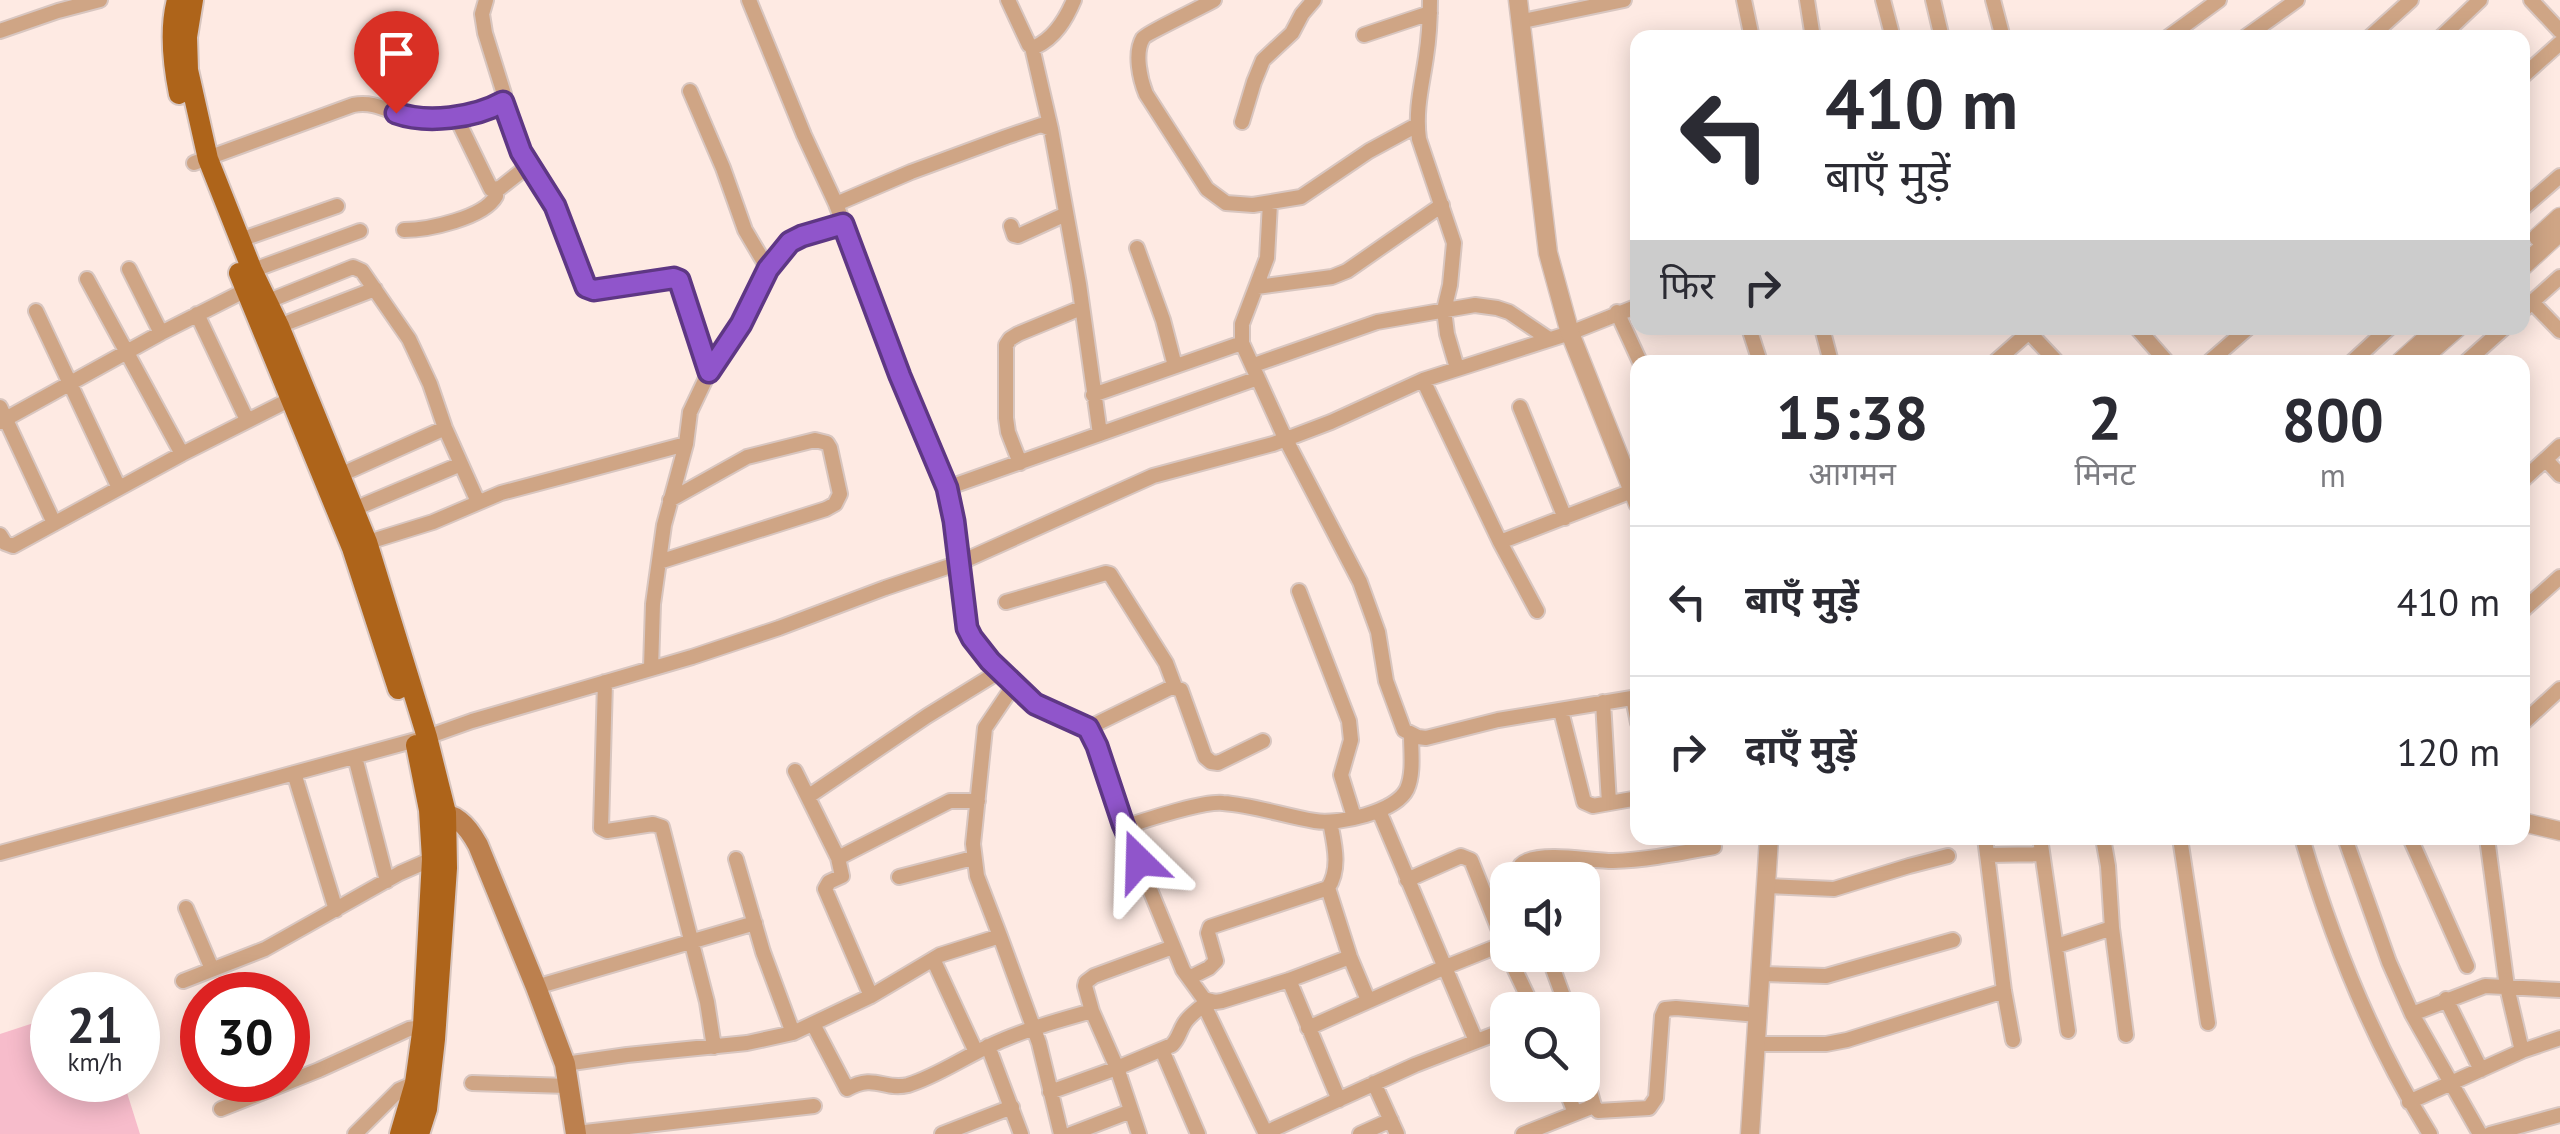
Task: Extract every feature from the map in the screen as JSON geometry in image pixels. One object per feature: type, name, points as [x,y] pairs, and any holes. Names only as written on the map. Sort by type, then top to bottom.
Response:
[{"type":"main road","points":[[177,0],[174,66],[201,161],[360,545],[421,739],[438,812],[448,868],[430,1026],[400,1134]]},
{"type":"main road","points":[[192,0],[186,37],[201,161],[240,240],[252,284],[280,326],[298,396],[354,508],[360,545]]},
{"type":"main road","points":[[419,1134],[427,1109],[432,859],[438,812]]},
{"type":"main road","points":[[438,812],[460,819],[469,828],[565,1064],[576,1134]]},
{"type":"street","points":[[0,31],[100,0]]},
{"type":"street","points":[[486,0],[482,21],[516,140],[555,206],[589,290],[679,280],[709,372]]},
{"type":"street","points":[[749,0],[836,204],[900,376],[947,488],[967,628],[1014,685],[1043,709],[1088,728],[1173,946],[1188,978],[1206,1003],[1265,1133],[1490,1036]]},
{"type":"street","points":[[1008,0],[1032,47],[1051,129],[1100,434]]},
{"type":"street","points":[[1032,47],[1039,47],[1059,28],[1074,0]]},
{"type":"street","points":[[1214,0],[1144,37],[1140,56],[1141,82],[1151,103],[1216,198],[1226,203],[1253,205],[1301,197],[1417,125]]},
{"type":"street","points":[[1242,122],[1263,60],[1292,33],[1314,0]]},
{"type":"street","points":[[1518,0],[1548,253],[1570,333],[1630,484]]},
{"type":"street","points":[[1744,0],[1750,30]]},
{"type":"street","points":[[1806,0],[1812,30]]},
{"type":"street","points":[[1883,0],[1891,30]]},
{"type":"street","points":[[1933,0],[1940,30]]},
{"type":"street","points":[[1993,0],[2001,30]]},
{"type":"street","points":[[2178,30],[2220,0]]},
{"type":"street","points":[[2259,30],[2297,0]]},
{"type":"street","points":[[2378,30],[2411,0]]},
{"type":"street","points":[[2531,0],[2560,31]]},
{"type":"street","points":[[1522,20],[1617,1]]},
{"type":"street","points":[[2447,30],[2470,3]]},
{"type":"street","points":[[1364,35],[1430,6],[1417,125],[1454,243],[1444,310],[1458,368]]},
{"type":"street","points":[[2530,70],[2560,43]]},
{"type":"street","points":[[690,91],[724,168],[745,230],[768,269]]},
{"type":"street","points":[[201,161],[365,103],[415,118],[456,116],[503,102]]},
{"type":"street","points":[[404,230],[423,229],[476,213],[492,204],[496,196],[456,116]]},
{"type":"street","points":[[836,204],[1006,137],[1040,126],[1051,129]]},
{"type":"street","points":[[494,190],[528,166]]},
{"type":"street","points":[[2530,202],[2560,176]]},
{"type":"street","points":[[1270,203],[1267,258],[1242,324],[1242,343],[1284,438],[1360,582],[1378,632],[1386,681],[1404,730],[1426,738],[1498,720],[1630,698]]},
{"type":"street","points":[[1256,287],[1332,278],[1442,205]]},
{"type":"street","points":[[240,240],[336,206]]},
{"type":"street","points":[[1011,226],[1018,236],[1066,214]]},
{"type":"street","points":[[2530,244],[2560,216]]},
{"type":"street","points":[[651,668],[658,562],[690,412],[768,269],[796,238],[843,224]]},
{"type":"street","points":[[54,523],[2,416],[71,385],[161,332],[360,231]]},
{"type":"street","points":[[2530,260],[2560,232]]},
{"type":"street","points":[[1137,248],[1175,366]]},
{"type":"street","points":[[252,284],[353,268],[362,271],[409,339],[478,502]]},
{"type":"street","points":[[130,269],[161,332]]},
{"type":"street","points":[[2530,303],[2560,277]]},
{"type":"street","points":[[86,279],[182,454]]},
{"type":"street","points":[[280,326],[375,288]]},
{"type":"street","points":[[947,488],[1100,434],[1377,322],[1475,305],[1509,312],[1550,339]]},
{"type":"street","points":[[1020,463],[1006,418],[1006,345],[1018,334],[1082,308]]},
{"type":"street","points":[[0,853],[421,739],[764,633],[958,563],[1153,476],[1239,454],[1331,422],[1423,380],[1570,333],[1630,308]]},
{"type":"street","points":[[2530,308],[2560,332]]},
{"type":"street","points":[[36,311],[119,488]]},
{"type":"street","points":[[1617,312],[1637,355]]},
{"type":"street","points":[[197,314],[246,420]]},
{"type":"street","points":[[2001,355],[2022,335]]},
{"type":"street","points":[[2032,335],[2050,355]]},
{"type":"street","points":[[2142,335],[2161,355]]},
{"type":"street","points":[[2217,355],[2240,335]]},
{"type":"street","points":[[2358,355],[2376,335]]},
{"type":"street","points":[[2408,355],[2430,335]]},
{"type":"street","points":[[2426,355],[2448,335]]},
{"type":"street","points":[[2474,355],[2496,335]]},
{"type":"street","points":[[1093,395],[1242,343]]},
{"type":"street","points":[[1423,380],[1537,611]]},
{"type":"street","points":[[0,536],[14,546],[246,420],[298,396]]},
{"type":"street","points":[[1520,407],[1565,518]]},
{"type":"street","points":[[340,475],[445,428]]},
{"type":"street","points":[[658,562],[826,508],[835,504],[840,494],[830,448],[822,440],[815,440],[747,457],[670,500]]},
{"type":"street","points":[[360,545],[525,486],[686,444]]},
{"type":"street","points":[[2530,474],[2560,446]]},
{"type":"street","points":[[2546,460],[2560,476]]},
{"type":"street","points":[[354,508],[461,464]]},
{"type":"street","points":[[1500,542],[1630,498]]},
{"type":"street","points":[[1006,602],[1110,574],[1166,663],[1175,687],[1181,690],[1207,760],[1218,762],[1263,741]]},
{"type":"street","points":[[2530,604],[2560,577]]},
{"type":"street","points":[[1298,591],[1348,721],[1351,740],[1341,775],[1354,817]]},
{"type":"street","points":[[809,796],[1000,670]]},
{"type":"street","points":[[606,682],[601,828],[607,831],[653,824],[662,827],[707,1002],[714,1047]]},
{"type":"street","points":[[1014,685],[984,728],[973,858],[1038,1043],[1061,1134]]},
{"type":"street","points":[[1088,728],[1175,687]]},
{"type":"street","points":[[2530,717],[2560,689]]},
{"type":"street","points":[[1603,702],[1609,803]]},
{"type":"street","points":[[1561,711],[1584,802],[1593,806],[1630,799]]},
{"type":"street","points":[[1124,828],[1213,803],[1330,822],[1379,810],[1404,795],[1408,786],[1411,735]]},
{"type":"street","points":[[355,757],[387,881]]},
{"type":"street","points":[[796,771],[838,858],[842,876],[825,888],[871,996]]},
{"type":"street","points":[[294,773],[336,910]]},
{"type":"street","points":[[838,858],[950,800],[978,800]]},
{"type":"street","points":[[1379,810],[1476,1041]]},
{"type":"street","points":[[1188,978],[1216,961],[1208,933],[1210,926],[1328,888],[1336,862],[1330,822]]},
{"type":"street","points":[[2530,824],[2560,831]]},
{"type":"street","points":[[1750,1134],[1768,845]]},
{"type":"street","points":[[1986,845],[2013,1040]]},
{"type":"street","points":[[2041,845],[2068,1031]]},
{"type":"street","points":[[2104,845],[2126,1036]]},
{"type":"street","points":[[2181,845],[2208,1023]]},
{"type":"street","points":[[2304,845],[2358,994],[2410,1102],[2430,1134]]},
{"type":"street","points":[[2347,845],[2412,1014],[2480,1134]]},
{"type":"street","points":[[2413,845],[2468,966]]},
{"type":"street","points":[[2488,845],[2508,987],[2522,1050]]},
{"type":"street","points":[[1525,862],[1644,859],[1714,847]]},
{"type":"street","points":[[1987,855],[2042,854]]},
{"type":"street","points":[[1407,880],[1461,856],[1468,857],[1490,911]]},
{"type":"street","points":[[1766,886],[1834,889],[1948,856]]},
{"type":"street","points":[[899,877],[973,858]]},
{"type":"street","points":[[204,972],[265,950],[432,859]]},
{"type":"street","points":[[736,860],[793,1033]]},
{"type":"street","points":[[1328,888],[1368,1000]]},
{"type":"street","points":[[186,908],[212,969]]},
{"type":"street","points":[[536,986],[754,923]]},
{"type":"street","points":[[2057,946],[2112,928]]},
{"type":"street","points":[[565,1064],[770,1040],[871,996],[948,952],[1000,936]]},
{"type":"street","points":[[1762,974],[1836,974],[1953,940]]},
{"type":"street","points":[[1139,1134],[1085,986],[1089,979],[1173,946]]},
{"type":"street","points":[[1308,1028],[1444,968],[1490,955]]},
{"type":"street","points":[[1050,1092],[1162,1050],[1176,1042],[1184,1024],[1206,1003],[1288,980],[1350,957]]},
{"type":"street","points":[[933,959],[1012,1107],[1021,1134]]},
{"type":"street","points":[[1288,980],[1339,1100]]},
{"type":"street","points":[[2412,1014],[2484,986],[2560,990]]},
{"type":"street","points":[[1756,1044],[1826,1044],[1847,1040],[2004,991]]},
{"type":"street","points":[[2446,999],[2481,1070]]},
{"type":"street","points":[[812,1024],[847,1089],[864,1081],[894,1086],[910,1084],[982,1049],[1092,1010]]},
{"type":"street","points":[[1593,1102],[1602,1112],[1652,1106],[1665,1010],[1758,1015]]},
{"type":"street","points":[[221,1109],[409,1029],[430,1026]]},
{"type":"street","points":[[2410,1102],[2522,1050],[2560,1038]]},
{"type":"street","points":[[1162,1050],[1198,1134]]},
{"type":"street","points":[[356,1134],[399,1090],[415,1082]]},
{"type":"street","points":[[472,1083],[568,1086]]},
{"type":"street","points":[[1360,1134],[1394,1127],[1374,1083]]},
{"type":"street","points":[[1571,1102],[1576,1114]]},
{"type":"street","points":[[576,1134],[814,1106]]},
{"type":"street","points":[[1523,1134],[1594,1106]]},
{"type":"street","points":[[942,1134],[1012,1107]]},
{"type":"street","points":[[1071,1134],[1131,1110]]},
{"type":"street","points":[[2490,1134],[2560,1114]]},
{"type":"shaded area","points":[[30,1024],[30,1102],[130,1102],[140,1134],[0,1134],[0,1034]]},
{"type":"route","points":[[396,113],[426,119],[456,116],[503,102],[528,166],[555,206],[586,287],[594,290],[679,280],[709,372],[752,305],[768,269],[790,242],[843,224],[947,488],[967,628],[1003,674],[1035,704],[1088,728],[1139,861]]}]
